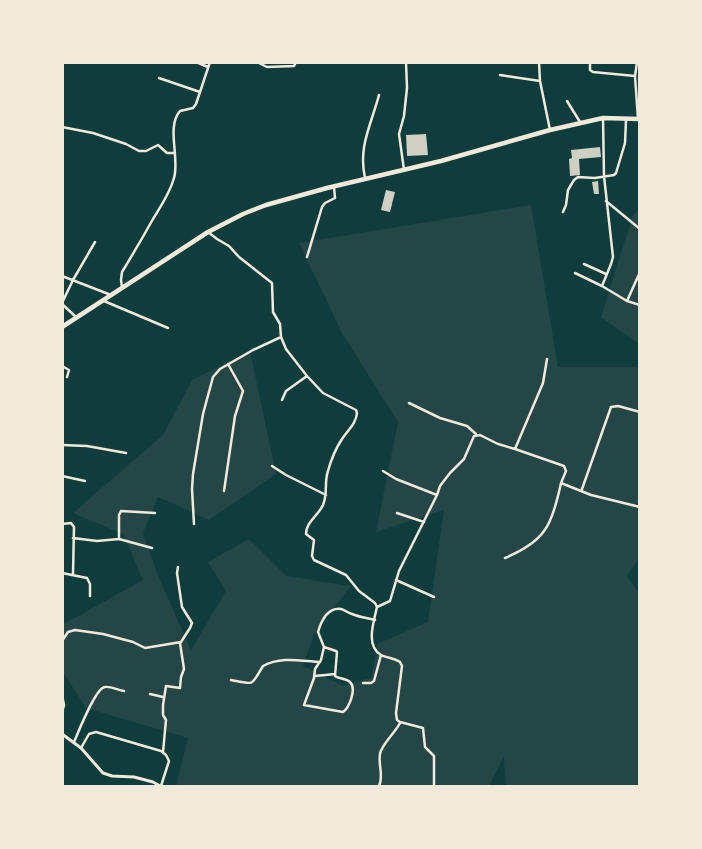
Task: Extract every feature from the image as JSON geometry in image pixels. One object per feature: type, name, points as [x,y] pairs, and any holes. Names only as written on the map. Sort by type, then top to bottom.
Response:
[{"type":"highway","points":[[62,327],[208,232],[242,214],[266,205],[441,161],[550,130],[604,118],[639,119]]},
{"type":"street","points":[[196,62],[208,68]]},
{"type":"street","points":[[123,289],[122,272],[170,190],[176,171],[174,134],[176,115],[180,111],[193,108],[196,104],[210,62]]},
{"type":"street","points":[[257,62],[267,68],[294,66],[296,62]]},
{"type":"street","points":[[404,170],[399,134],[404,116],[407,88],[406,62]]},
{"type":"street","points":[[539,62],[540,81],[550,130]]},
{"type":"street","points":[[590,62],[590,70],[593,72],[635,76]]},
{"type":"street","points":[[637,62],[635,76],[639,119]]},
{"type":"street","points":[[500,75],[540,81]]},
{"type":"street","points":[[159,78],[200,92]]},
{"type":"street","points":[[366,180],[362,164],[365,143],[368,128],[380,95]]},
{"type":"street","points":[[568,101],[580,124]]},
{"type":"street","points":[[602,286],[613,257],[604,176],[604,118]]},
{"type":"street","points":[[563,212],[568,190],[578,177],[614,175],[616,173],[625,144],[626,118]]},
{"type":"street","points":[[62,127],[93,133],[126,144],[139,151],[146,151],[158,145],[167,152],[175,154]]},
{"type":"street","points":[[307,257],[322,207],[325,203],[335,198],[334,187]]},
{"type":"street","points":[[606,201],[640,229]]},
{"type":"street","points":[[208,232],[217,240],[229,246],[239,257],[272,283],[273,312],[280,324],[281,337],[286,348],[307,376],[327,396],[358,412],[351,429],[342,438],[328,471],[326,494],[319,513],[309,523],[306,532],[307,536],[314,541],[312,558],[346,575],[359,591],[377,606],[371,638],[372,645],[381,655],[397,660],[402,666],[396,713],[397,720],[423,728],[425,747],[434,756],[436,762],[434,786]]},
{"type":"street","points":[[77,318],[62,304],[73,280],[95,242]]},
{"type":"street","points":[[584,264],[606,274]]},
{"type":"street","points":[[627,301],[640,272]]},
{"type":"street","points":[[575,273],[627,301],[640,305]]},
{"type":"street","points":[[62,276],[113,295]]},
{"type":"street","points":[[104,301],[168,328]]},
{"type":"street","points":[[194,524],[193,474],[213,377],[218,370],[228,364],[281,337]]},
{"type":"street","points":[[515,449],[543,383],[547,359]]},
{"type":"street","points":[[224,491],[235,416],[243,391],[228,364]]},
{"type":"street","points":[[62,366],[69,370],[67,377]]},
{"type":"street","points":[[282,400],[286,390],[307,376]]},
{"type":"street","points":[[409,403],[440,418],[467,426],[476,434],[564,466],[566,471],[545,531],[527,546],[505,558]]},
{"type":"street","points":[[582,490],[609,410],[614,406],[618,406],[640,412]]},
{"type":"street","points":[[377,606],[390,601],[396,580],[440,486],[464,459],[476,434]]},
{"type":"street","points":[[62,445],[87,446],[126,452]]},
{"type":"street","points":[[272,466],[286,476],[326,494]]},
{"type":"street","points":[[383,471],[396,479],[437,495]]},
{"type":"street","points":[[62,476],[85,481]]},
{"type":"street","points":[[562,483],[591,494],[640,507]]},
{"type":"street","points":[[119,539],[119,515],[121,511],[155,513]]},
{"type":"street","points":[[397,514],[424,522]]},
{"type":"street","points":[[62,524],[74,525],[73,574]]},
{"type":"street","points":[[73,538],[97,541],[119,539],[141,543],[152,548]]},
{"type":"street","points":[[163,752],[166,720],[163,715],[163,697],[166,686],[180,688],[184,669],[180,643],[192,623],[182,607],[177,572],[178,566]]},
{"type":"street","points":[[62,573],[88,578],[90,596]]},
{"type":"street","points":[[396,580],[434,597]]},
{"type":"street","points":[[315,676],[334,674],[338,678],[349,681],[352,685],[351,698],[343,712],[304,705],[324,647],[318,632],[328,612],[331,610],[342,609],[353,615],[375,620]]},
{"type":"street","points":[[62,641],[68,632],[75,630],[103,634],[133,642],[146,648],[180,643]]},
{"type":"street","points":[[324,647],[336,650],[337,652],[334,674]]},
{"type":"street","points":[[362,683],[374,681],[381,655]]},
{"type":"street","points":[[231,680],[246,683],[253,682],[266,665],[284,660],[297,659],[320,662]]},
{"type":"street","points":[[74,742],[83,718],[100,689],[105,686],[124,691]]},
{"type":"street","points":[[150,694],[163,697]]},
{"type":"street","points":[[62,695],[64,705],[62,713]]},
{"type":"street","points":[[379,786],[381,770],[380,752],[384,744],[396,732],[400,722]]},
{"type":"street","points":[[62,734],[82,748],[103,773],[112,776],[134,777],[160,786],[169,763],[168,757],[163,752],[96,732],[89,734],[82,748]]},
{"type":"shaded area","points":[[531,205],[558,367],[639,367],[640,503],[636,504],[639,513],[639,558],[627,576],[639,593],[639,786],[506,786],[504,756],[489,786],[176,786],[188,738],[86,708],[63,672],[62,625],[143,580],[123,534],[73,513],[163,435],[192,380],[250,351],[276,474],[209,520],[158,497],[143,533],[158,576],[191,650],[226,591],[208,562],[249,539],[286,576],[351,586],[314,634],[303,666],[343,686],[372,677],[377,644],[428,622],[444,510],[376,532],[398,422],[342,333],[299,243]]},
{"type":"shaded area","points":[[639,210],[639,344],[601,317],[633,215]]},
{"type":"building","points":[[426,134],[428,155],[407,156],[406,135]]},
{"type":"building","points":[[600,147],[601,157],[579,159],[580,175],[570,176],[569,159],[572,158],[571,150]]},
{"type":"building","points":[[598,181],[599,194],[594,194],[592,182]]},
{"type":"building","points":[[386,190],[395,192],[390,212],[381,210]]}]
